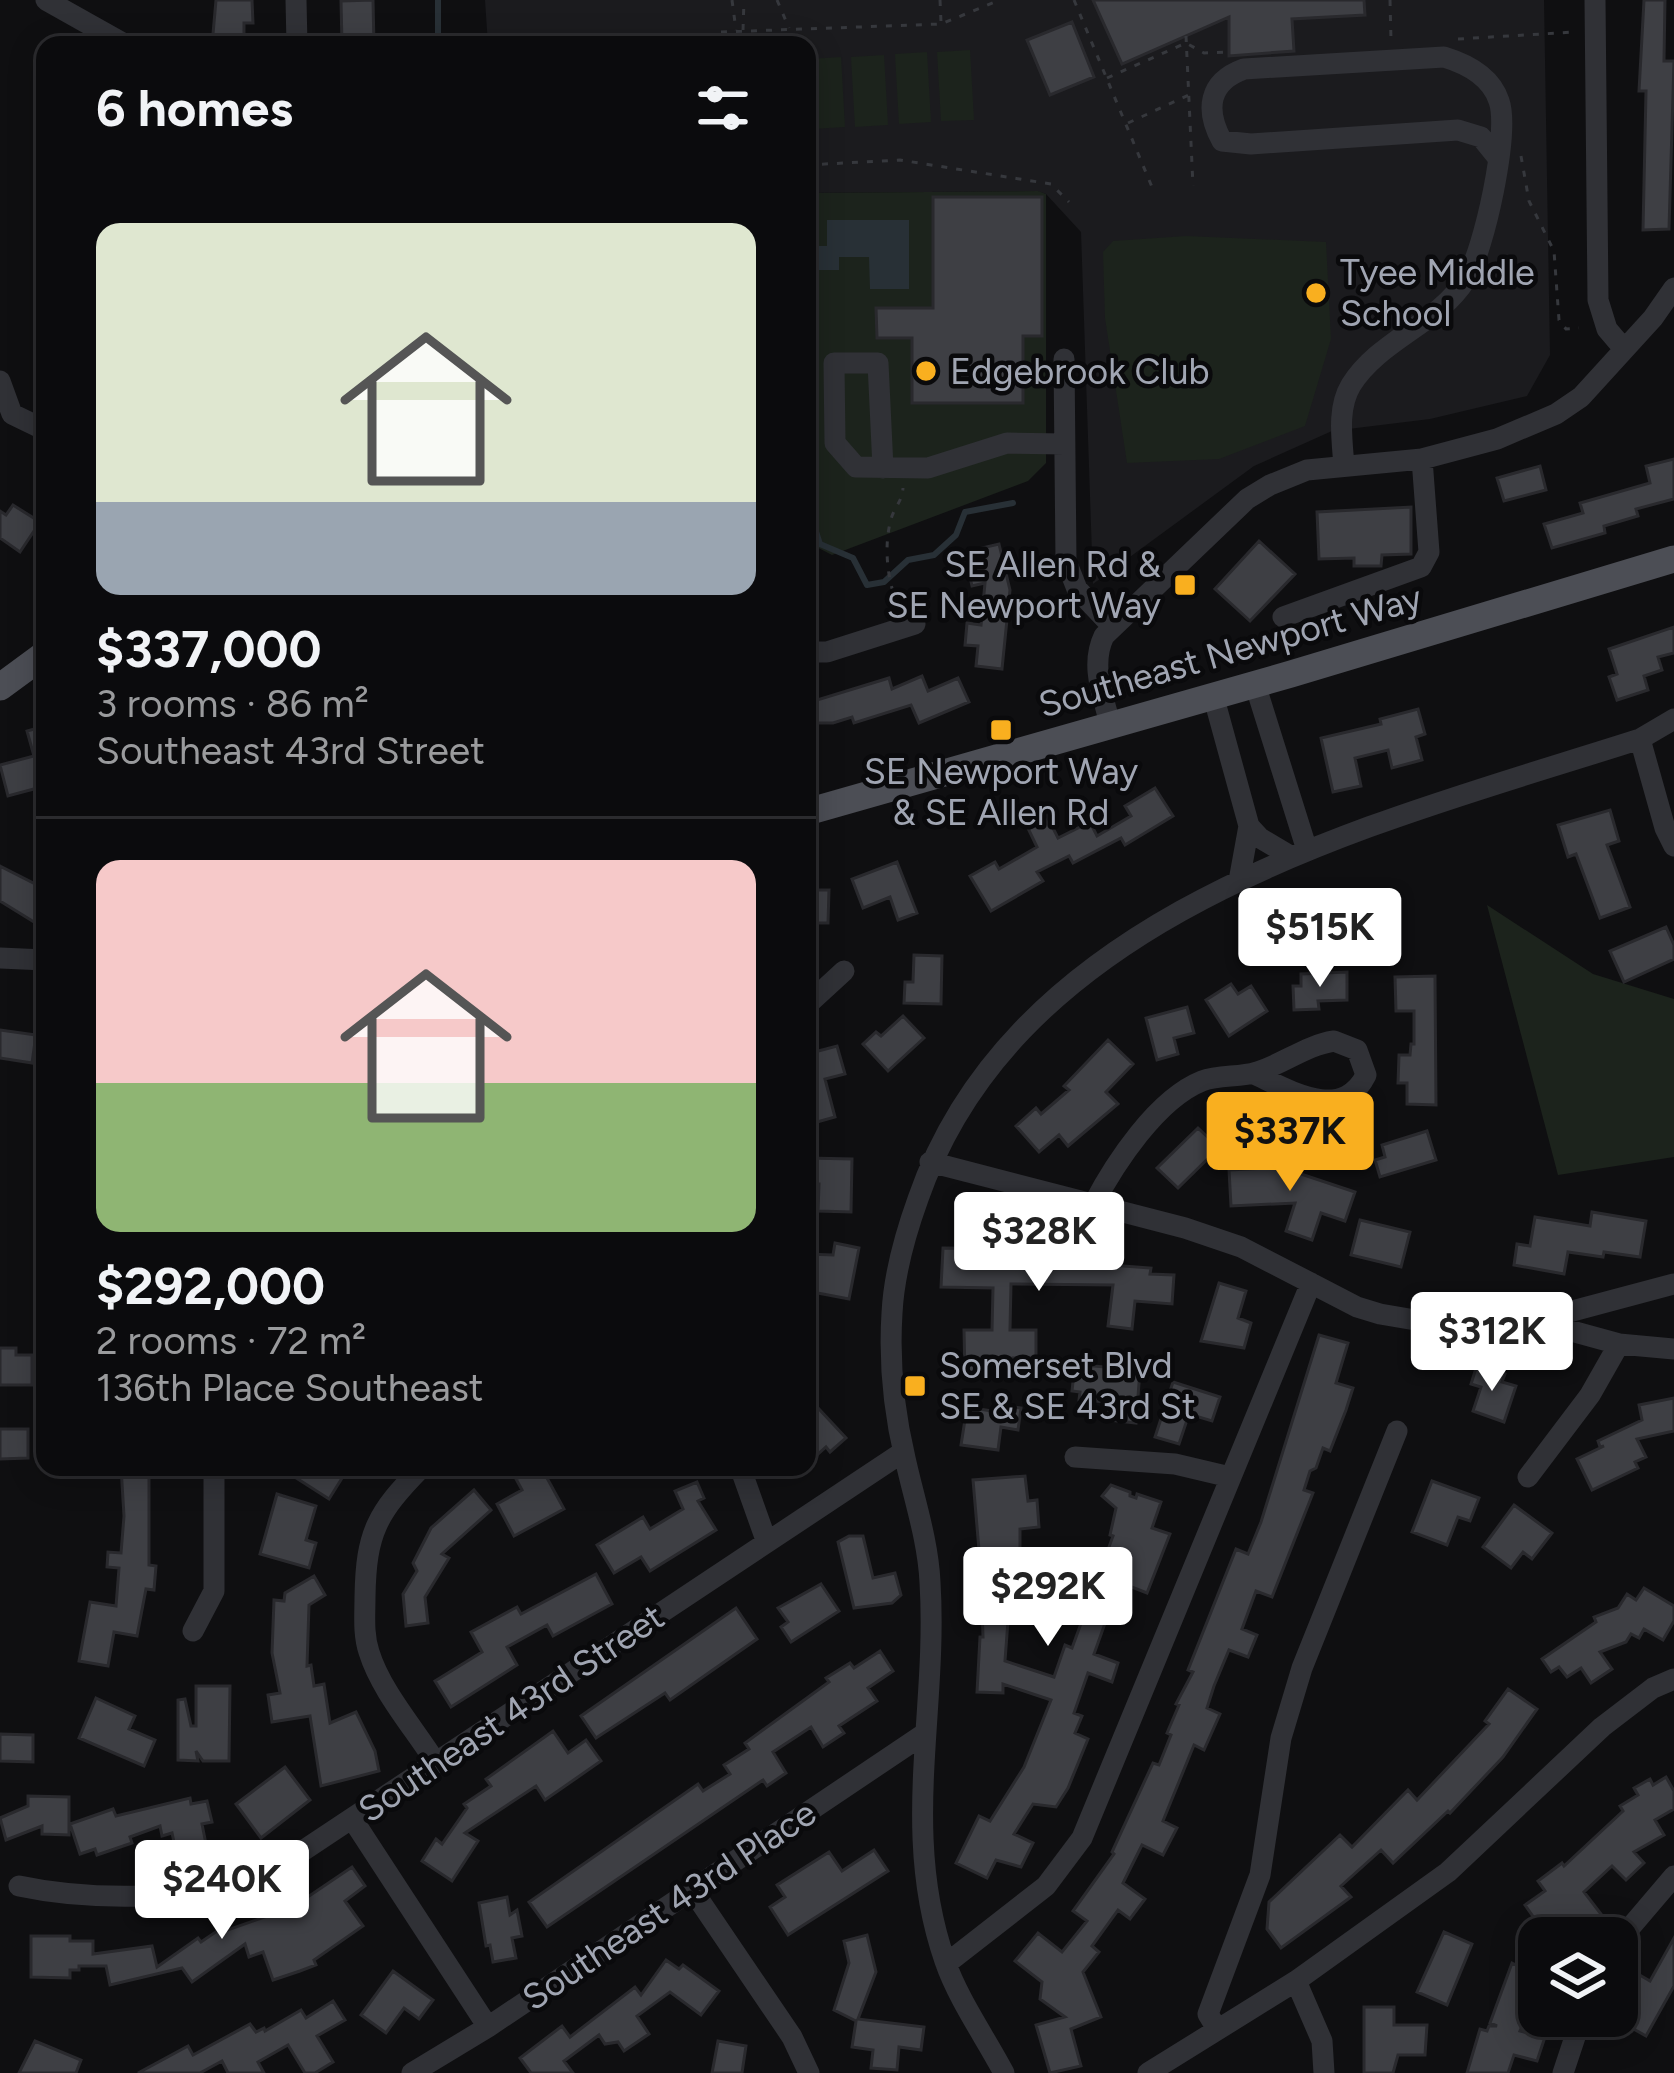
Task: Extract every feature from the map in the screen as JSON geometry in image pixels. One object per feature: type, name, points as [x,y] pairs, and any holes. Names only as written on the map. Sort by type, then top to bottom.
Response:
[{"type":"main road","name":"Southeast Newport Way","points":[[816,809],[1674,559]]},
{"type":"main road","points":[[0,687],[36,661]]},
{"type":"street","points":[[46,0],[110,36]]},
{"type":"street","points":[[296,0],[297,36]]},
{"type":"street","points":[[1594,0],[1598,299],[1606,328],[1624,349]]},
{"type":"street","points":[[1344,466],[1342,412],[1351,385],[1377,357],[1443,306],[1466,280],[1477,255],[1498,158],[1503,122],[1499,98],[1468,64],[1444,57],[1244,69],[1229,74],[1212,96],[1210,118],[1222,141],[1252,144],[1458,130],[1481,136],[1498,158]]},
{"type":"street","points":[[1110,724],[1098,658],[1112,626],[1247,499],[1289,476],[1422,459],[1497,440],[1556,414],[1581,397],[1653,319],[1674,288]]},
{"type":"street","points":[[1064,359],[1065,546],[1070,576],[1112,626]]},
{"type":"street","points":[[891,469],[878,363],[834,363],[835,442],[856,467],[891,469],[928,469],[1007,443],[1064,444]]},
{"type":"street","points":[[0,381],[12,414],[36,426]]},
{"type":"street","points":[[1283,617],[1421,568],[1429,552],[1422,459]]},
{"type":"street","points":[[816,652],[915,624]]},
{"type":"street","points":[[1255,684],[1300,853]]},
{"type":"street","points":[[1213,695],[1249,826],[1239,881]]},
{"type":"street","points":[[1004,2073],[946,1964],[924,1870],[920,1823],[933,1657],[929,1567],[894,1390],[892,1310],[908,1225],[930,1162],[961,1104],[1035,1016],[1116,951],[1239,881],[1300,853],[1640,739],[1674,719]]},
{"type":"street","points":[[1640,739],[1674,846]]},
{"type":"street","points":[[1249,826],[1260,838],[1300,853]]},
{"type":"street","points":[[0,958],[36,960]]},
{"type":"street","points":[[816,997],[844,971]]},
{"type":"street","points":[[1093,1204],[1121,1157],[1185,1090],[1206,1079],[1254,1074],[1334,1041],[1358,1050],[1366,1075],[1351,1096],[1322,1100],[1254,1074]]},
{"type":"street","points":[[930,1162],[1241,1247],[1357,1306],[1403,1319],[1535,1321],[1619,1344],[1674,1349]]},
{"type":"street","points":[[946,1964],[1046,1886],[1082,1838],[1311,1283]]},
{"type":"street","points":[[1535,1321],[1674,1284]]},
{"type":"street","points":[[1528,1477],[1590,1395],[1619,1344]]},
{"type":"street","points":[[1217,2029],[1208,2014],[1260,1875],[1281,1738],[1302,1668],[1397,1431]]},
{"type":"street","name":"Southeast 43rd Street","points":[[19,1886],[57,1894],[212,1892],[265,1876],[903,1452]]},
{"type":"street","points":[[1075,1457],[1175,1464],[1230,1478]]},
{"type":"street","points":[[193,1631],[214,1592],[214,1476]]},
{"type":"street","points":[[413,1476],[374,1526],[365,1566],[364,1627],[378,1672],[436,1763]]},
{"type":"street","points":[[743,1476],[766,1540]]},
{"type":"street","points":[[1148,2073],[1296,1981],[1448,1872],[1602,1727],[1653,1688],[1674,1679]]},
{"type":"street","name":"Southeast 43rd Place","points":[[412,2073],[924,1734]]},
{"type":"street","points":[[353,1820],[488,2026]]},
{"type":"street","points":[[1638,1918],[1674,1876]]},
{"type":"street","points":[[691,1888],[792,2037],[809,2073]]},
{"type":"street","points":[[1296,1981],[1322,2041],[1324,2073]]},
{"type":"street","points":[[1563,2073],[1575,2037]]},
{"type":"path","points":[[732,0],[740,32]]},
{"type":"path","points":[[740,32],[744,0]]},
{"type":"path","points":[[777,0],[790,29]]},
{"type":"path","points":[[940,0],[940,24]]},
{"type":"path","points":[[721,32],[940,24],[1000,0]]},
{"type":"path","points":[[1074,0],[1152,187]]},
{"type":"path","points":[[1390,0],[1391,44]]},
{"type":"path","points":[[1443,40],[1563,33]]},
{"type":"path","points":[[1186,36],[1193,186]]},
{"type":"path","points":[[1126,124],[1189,95]]},
{"type":"path","points":[[1521,148],[1528,201],[1553,250],[1559,320],[1566,328],[1579,328]]},
{"type":"path","points":[[816,165],[900,160],[1051,184],[1069,202]]},
{"type":"path","points":[[891,469],[903,498],[892,515],[886,558],[897,605]]},
{"type":"path","points":[[1418,1358],[1421,1340]]},
{"type":"shaded area","name":"Tyee Middle School","points":[[485,0],[1544,0],[1550,355],[1527,396],[1430,419],[1332,431],[1254,466],[1093,584],[1081,232],[1046,194],[816,193],[816,36],[487,36]]},
{"type":"shaded area","points":[[970,50],[974,120],[941,121],[937,52]]},
{"type":"shaded area","points":[[927,52],[931,122],[899,124],[895,54]]},
{"type":"shaded area","points":[[884,55],[888,125],[855,127],[851,57]]},
{"type":"shaded area","points":[[841,57],[845,127],[816,129],[816,59]]},
{"type":"shaded area","name":"Edgebrook Club","points":[[816,193],[1046,194],[1046,463],[1028,481],[832,555],[816,547]]},
{"type":"shaded area","points":[[827,220],[909,220],[909,289],[870,289],[869,257],[839,257],[839,270],[816,270],[816,246],[827,246]]},
{"type":"shaded area","points":[[1186,236],[1326,242],[1331,339],[1305,426],[1219,459],[1127,463],[1105,318],[1103,252],[1113,241]]},
{"type":"shaded area","points":[[1487,905],[1593,974],[1674,999],[1674,1157],[1558,1175]]},
{"type":"building","points":[[216,0],[252,0],[253,23],[244,23],[244,36],[213,36]]},
{"type":"building","points":[[373,0],[374,36],[342,36],[341,1]]},
{"type":"building","points":[[1093,0],[1364,0],[1365,15],[1292,19],[1294,51],[1229,56],[1229,17],[1122,64]]},
{"type":"building","points":[[1644,0],[1665,0],[1664,61],[1674,61],[1669,229],[1643,230],[1646,91],[1639,91]]},
{"type":"building","points":[[1072,22],[1094,77],[1050,95],[1027,40]]},
{"type":"building","points":[[933,197],[1042,197],[1042,336],[1023,336],[1023,403],[912,403],[912,338],[877,338],[876,308],[933,308]]},
{"type":"building","points":[[1674,459],[1674,499],[1636,509],[1638,516],[1604,526],[1605,533],[1552,548],[1544,524],[1583,513],[1580,503],[1650,483],[1646,466]]},
{"type":"building","points":[[1540,466],[1546,490],[1504,501],[1497,478]]},
{"type":"building","points":[[13,505],[36,519],[36,528],[20,552],[0,538],[0,511],[6,515]]},
{"type":"building","points":[[1411,507],[1411,554],[1382,555],[1381,566],[1354,566],[1354,558],[1319,559],[1317,512]]},
{"type":"building","points":[[1259,541],[1295,574],[1250,621],[1215,589]]},
{"type":"building","points":[[999,544],[1010,590],[1002,669],[976,666],[978,646],[965,645],[967,623],[981,625],[985,583],[972,586],[966,560],[975,557],[973,550]]},
{"type":"building","points":[[1674,627],[1674,653],[1658,657],[1662,670],[1644,676],[1648,690],[1617,700],[1609,677],[1617,674],[1609,649]]},
{"type":"building","points":[[922,676],[928,691],[958,678],[969,702],[919,723],[911,705],[854,723],[852,717],[816,723],[816,700],[889,678],[892,689]]},
{"type":"building","points":[[1418,709],[1425,734],[1416,737],[1422,760],[1392,768],[1388,750],[1355,758],[1361,786],[1333,792],[1321,738],[1381,724],[1380,719]]},
{"type":"building","points":[[36,728],[36,788],[8,796],[0,765],[34,756],[27,731]]},
{"type":"building","points":[[1155,788],[1173,816],[1125,845],[1121,838],[1073,863],[1069,856],[1037,872],[1043,881],[991,911],[970,876],[995,862],[999,869],[1037,847],[1024,820],[1044,810],[1058,838],[1090,822],[1097,836],[1131,816],[1125,806]]},
{"type":"building","points":[[1610,810],[1619,841],[1607,845],[1630,907],[1600,918],[1576,854],[1568,857],[1558,825]]},
{"type":"building","points":[[897,862],[917,913],[898,920],[890,897],[863,908],[852,879]]},
{"type":"building","points":[[0,866],[36,884],[36,919],[34,922],[0,901]]},
{"type":"building","points":[[816,890],[829,890],[828,923],[816,923]]},
{"type":"building","points":[[1666,927],[1674,959],[1624,982],[1610,951]]},
{"type":"building","points":[[914,955],[942,956],[941,1004],[904,1003],[905,982],[913,982]]},
{"type":"building","points":[[1347,972],[1347,1000],[1318,1001],[1319,1009],[1294,1010],[1293,986],[1301,986],[1301,974]]},
{"type":"building","points":[[1435,976],[1436,1105],[1407,1104],[1407,1083],[1398,1083],[1399,1055],[1410,1055],[1414,1044],[1414,1011],[1396,1011],[1395,977]]},
{"type":"building","points":[[1231,984],[1238,994],[1251,986],[1267,1011],[1229,1036],[1206,1000]]},
{"type":"building","points":[[1187,1007],[1194,1033],[1174,1038],[1178,1054],[1157,1060],[1146,1018]]},
{"type":"building","points":[[903,1016],[924,1038],[888,1071],[863,1044],[876,1032],[881,1036]]},
{"type":"building","points":[[0,1030],[36,1035],[32,1063],[0,1058]]},
{"type":"building","points":[[1108,1040],[1133,1064],[1106,1092],[1118,1104],[1068,1146],[1059,1135],[1039,1152],[1016,1126],[1036,1108],[1041,1114],[1069,1090],[1064,1086]]},
{"type":"building","points":[[837,1046],[845,1074],[825,1079],[835,1117],[816,1122],[816,1052]]},
{"type":"building","points":[[1239,1117],[1239,1128],[1178,1188],[1157,1168],[1198,1128],[1217,1146],[1216,1118]]},
{"type":"building","points":[[1427,1131],[1436,1160],[1380,1177],[1375,1160],[1385,1157],[1382,1145]]},
{"type":"building","points":[[1272,1150],[1290,1156],[1286,1169],[1355,1192],[1345,1221],[1321,1213],[1312,1240],[1286,1231],[1295,1203],[1231,1206],[1229,1170],[1266,1168]]},
{"type":"building","points":[[816,1158],[852,1159],[851,1212],[818,1211]]},
{"type":"building","points":[[1592,1212],[1646,1221],[1640,1257],[1568,1252],[1564,1274],[1514,1265],[1517,1244],[1530,1246],[1535,1217],[1590,1226]]},
{"type":"building","points":[[1360,1220],[1410,1232],[1401,1267],[1351,1255]]},
{"type":"building","points":[[835,1243],[859,1248],[849,1299],[816,1293],[816,1254],[833,1255]]},
{"type":"building","points":[[943,1248],[1065,1249],[1065,1253],[1097,1255],[1097,1264],[1151,1268],[1150,1274],[1174,1275],[1172,1304],[1135,1301],[1132,1329],[1108,1326],[1113,1285],[1011,1284],[1010,1330],[1036,1330],[1036,1358],[1013,1358],[1013,1367],[991,1367],[991,1377],[965,1377],[964,1330],[992,1330],[993,1288],[941,1287]]},
{"type":"building","points":[[1219,1283],[1246,1291],[1238,1318],[1251,1323],[1244,1348],[1201,1341]]},
{"type":"building","points":[[1319,1335],[1348,1343],[1336,1383],[1353,1388],[1346,1410],[1330,1451],[1323,1448],[1316,1468],[1310,1471],[1304,1490],[1313,1493],[1272,1597],[1256,1591],[1242,1629],[1257,1635],[1248,1657],[1229,1650],[1214,1686],[1207,1708],[1220,1714],[1204,1750],[1194,1745],[1163,1821],[1177,1828],[1163,1855],[1142,1845],[1123,1883],[1145,1899],[1130,1919],[1118,1910],[1092,1946],[1099,1952],[1083,1972],[1101,2017],[1071,2029],[1081,2066],[1050,2073],[1036,2025],[1065,2017],[1040,1999],[1042,1982],[1015,1961],[1038,1933],[1062,1952],[1087,1921],[1073,1911],[1114,1854],[1153,1763],[1159,1765],[1176,1704],[1193,1672],[1188,1670],[1236,1549],[1248,1554],[1261,1522]]},
{"type":"building","points":[[0,1348],[32,1355],[32,1385],[0,1385]]},
{"type":"building","points":[[1082,1365],[1140,1370],[1136,1423],[1108,1420],[1110,1402],[1079,1400],[1080,1392],[1072,1391],[1074,1372],[1082,1373]]},
{"type":"building","points":[[1477,1365],[1505,1374],[1502,1382],[1516,1386],[1504,1422],[1473,1411],[1481,1387],[1471,1384]]},
{"type":"building","points":[[1173,1382],[1220,1397],[1212,1421],[1189,1414],[1179,1444],[1155,1437]]},
{"type":"building","points":[[1674,1398],[1674,1431],[1637,1439],[1646,1457],[1635,1462],[1638,1468],[1592,1490],[1577,1459],[1604,1446],[1598,1441],[1642,1420],[1639,1405]]},
{"type":"building","points":[[999,1405],[1021,1408],[1018,1430],[1001,1427],[998,1450],[961,1445],[967,1407],[998,1412]]},
{"type":"building","points":[[819,1409],[846,1438],[830,1452],[826,1447],[816,1456]]},
{"type":"building","points":[[0,1429],[28,1429],[28,1458],[0,1459]]},
{"type":"building","points":[[122,1476],[149,1476],[149,1565],[156,1566],[154,1590],[146,1589],[137,1636],[114,1632],[108,1666],[79,1661],[90,1602],[116,1606],[119,1568],[107,1567],[108,1552],[121,1553]]},
{"type":"building","points":[[293,1476],[343,1476],[329,1499]]},
{"type":"building","points":[[546,1476],[564,1509],[514,1536],[497,1504],[522,1490],[516,1479]]},
{"type":"building","points":[[1025,1476],[1028,1501],[1037,1500],[1039,1527],[1020,1529],[1020,1571],[1010,1571],[1011,1621],[1005,1661],[1054,1677],[1065,1645],[1072,1648],[1113,1536],[1116,1508],[1102,1496],[1111,1485],[1130,1496],[1161,1502],[1152,1528],[1170,1534],[1147,1593],[1129,1586],[1116,1618],[1108,1615],[1094,1654],[1118,1663],[1112,1682],[1088,1673],[1074,1713],[1082,1716],[1075,1733],[1088,1739],[1068,1788],[1056,1807],[1033,1804],[1014,1834],[1033,1843],[1021,1867],[996,1860],[987,1878],[956,1863],[979,1816],[990,1821],[1024,1767],[1051,1700],[1003,1684],[1003,1693],[977,1692],[983,1637],[981,1570],[974,1570],[973,1551],[979,1550],[973,1480]]},
{"type":"building","points":[[1432,1481],[1479,1498],[1470,1521],[1458,1517],[1447,1545],[1412,1532]]},
{"type":"building","points":[[697,1482],[704,1498],[698,1501],[716,1530],[650,1571],[641,1557],[614,1573],[597,1545],[643,1517],[650,1529],[683,1509],[675,1491]]},
{"type":"building","points":[[474,1490],[491,1510],[442,1554],[449,1558],[425,1597],[428,1623],[406,1626],[403,1594],[417,1571],[413,1563],[431,1528]]},
{"type":"building","points":[[277,1494],[316,1506],[306,1540],[316,1543],[309,1568],[260,1554]]},
{"type":"building","points":[[1514,1505],[1552,1533],[1532,1559],[1523,1552],[1511,1568],[1483,1547]]},
{"type":"building","points":[[863,1536],[873,1578],[895,1573],[901,1595],[892,1603],[854,1608],[838,1542]]},
{"type":"building","points":[[596,1574],[612,1604],[553,1636],[547,1625],[507,1647],[517,1665],[451,1707],[435,1681],[482,1652],[471,1632],[517,1607],[521,1614]]},
{"type":"building","points":[[314,1576],[325,1595],[309,1605],[307,1666],[311,1665],[314,1686],[324,1684],[330,1723],[356,1712],[379,1771],[321,1786],[310,1716],[272,1722],[268,1695],[280,1693],[272,1653],[274,1600],[284,1601],[285,1593]]},
{"type":"building","points":[[821,1584],[839,1611],[791,1642],[781,1627],[788,1622],[778,1608]]},
{"type":"building","points":[[1644,1588],[1674,1606],[1674,1621],[1663,1640],[1644,1629],[1639,1638],[1631,1634],[1626,1642],[1600,1652],[1612,1669],[1591,1683],[1581,1668],[1567,1677],[1559,1667],[1551,1672],[1542,1659],[1596,1622],[1594,1617],[1618,1608],[1627,1594],[1636,1600]]},
{"type":"building","points":[[736,1608],[757,1639],[670,1700],[665,1693],[596,1738],[581,1716]]},
{"type":"building","points":[[880,1651],[893,1671],[868,1688],[877,1701],[839,1726],[844,1733],[823,1747],[811,1727],[773,1752],[786,1773],[767,1786],[763,1780],[547,1927],[529,1902],[698,1784],[703,1791],[730,1774],[724,1765],[749,1749],[745,1743],[829,1682],[826,1678]]},
{"type":"building","points":[[196,1686],[230,1686],[229,1761],[203,1761],[196,1751],[198,1761],[178,1760],[178,1700],[185,1699],[191,1726],[196,1726]]},
{"type":"building","points":[[1508,1689],[1537,1709],[1503,1757],[1393,1863],[1381,1850],[1341,1886],[1351,1897],[1281,1948],[1267,1929],[1269,1902],[1340,1835],[1352,1847],[1408,1790],[1417,1800],[1489,1724],[1485,1721]]},
{"type":"building","points":[[96,1698],[135,1716],[129,1729],[155,1740],[144,1766],[79,1738]]},
{"type":"building","points":[[553,1731],[568,1753],[586,1740],[601,1761],[545,1800],[536,1786],[465,1833],[478,1841],[452,1881],[422,1861],[436,1839],[442,1844],[467,1808],[464,1804],[491,1786],[486,1779]]},
{"type":"building","points":[[0,1734],[33,1735],[33,1762],[0,1761]]},
{"type":"building","points":[[285,1767],[310,1800],[261,1838],[236,1804]]},
{"type":"building","points":[[1666,1777],[1674,1791],[1674,1809],[1655,1820],[1664,1835],[1634,1852],[1644,1863],[1626,1880],[1612,1866],[1584,1892],[1603,1917],[1533,1917],[1525,1905],[1545,1891],[1538,1881],[1564,1866],[1623,1811],[1620,1806],[1638,1795],[1634,1788],[1650,1779],[1653,1785]]},
{"type":"building","points":[[28,1796],[69,1797],[69,1835],[42,1834],[42,1826],[6,1840],[0,1818],[28,1806]]},
{"type":"building","points":[[190,1798],[191,1804],[207,1801],[212,1822],[202,1824],[207,1849],[177,1856],[172,1833],[162,1836],[160,1826],[130,1837],[132,1843],[97,1855],[95,1849],[80,1854],[70,1824],[113,1809],[116,1816]]},
{"type":"building","points":[[874,1850],[888,1871],[788,1935],[770,1907],[785,1897],[777,1885],[829,1852],[842,1871]]},
{"type":"building","points":[[352,1867],[365,1886],[345,1901],[363,1926],[314,1960],[316,1965],[300,1971],[273,1980],[263,1952],[249,1957],[245,1944],[192,1982],[182,1968],[110,1985],[106,1966],[79,1966],[79,1970],[70,1970],[70,1978],[31,1977],[31,1936],[93,1941],[93,1954],[152,1946],[157,1967],[198,1938],[201,1942],[220,1929],[293,1907]]},
{"type":"building","points":[[507,1897],[510,1915],[517,1910],[522,1936],[512,1938],[516,1958],[493,1962],[479,1903]]},
{"type":"building","points":[[1444,1932],[1472,1944],[1447,2005],[1417,1992]]},
{"type":"building","points":[[867,1935],[876,1972],[858,2019],[924,2027],[921,2050],[899,2047],[897,2070],[871,2068],[873,2050],[852,2047],[856,2021],[834,2010],[849,1963],[844,1941]]},
{"type":"building","points":[[1674,1938],[1674,1986],[1646,2036],[1638,2032],[1638,1974],[1650,1981]]},
{"type":"building","points":[[666,1960],[679,1969],[683,1965],[719,1991],[701,2015],[670,1992],[637,2016],[649,2034],[624,2051],[618,2042],[605,2044],[599,2035],[564,2061],[573,2073],[531,2073],[520,2058],[562,2026],[570,2037],[635,1987],[641,1995]]},
{"type":"building","points":[[1512,1963],[1518,1966],[1518,2037],[1545,2037],[1537,2061],[1514,2055],[1508,2073],[1467,2073],[1480,2029],[1497,2026],[1490,2023]]},
{"type":"building","points":[[393,1971],[433,2000],[419,2019],[404,2008],[386,2033],[361,2015]]},
{"type":"building","points":[[333,2001],[345,2020],[317,2036],[333,2062],[315,2073],[305,2073],[288,2045],[258,2062],[264,2073],[228,2073],[222,2061],[200,2073],[138,2073],[188,2046],[193,2055],[250,2024],[256,2032],[265,2031],[301,2010],[306,2018]]},
{"type":"building","points":[[1364,2007],[1394,2007],[1394,2025],[1427,2025],[1425,2055],[1398,2055],[1393,2073],[1364,2073]]},
{"type":"building","points":[[35,2041],[81,2060],[76,2073],[19,2073]]},
{"type":"building","points":[[718,2041],[746,2046],[742,2073],[712,2073]]},
{"type":"waterway","points":[[438,0],[438,36]]},
{"type":"waterway","points":[[816,532],[820,544],[853,558],[867,585],[884,582],[908,560],[934,555],[956,535],[965,512],[1013,503]]},
{"type":"place","name":"Tyee Middle School","points":[[1316,293]]},
{"type":"place","name":"Edgebrook Club","points":[[926,371]]},
{"type":"place","name":"SE Allen Rd & SE Newport Way","points":[[1185,585]]},
{"type":"place","name":"SE Newport Way & SE Allen Rd","points":[[1001,730]]},
{"type":"place","name":"Somerset Blvd SE & SE 43rd St","points":[[915,1386]]}]
